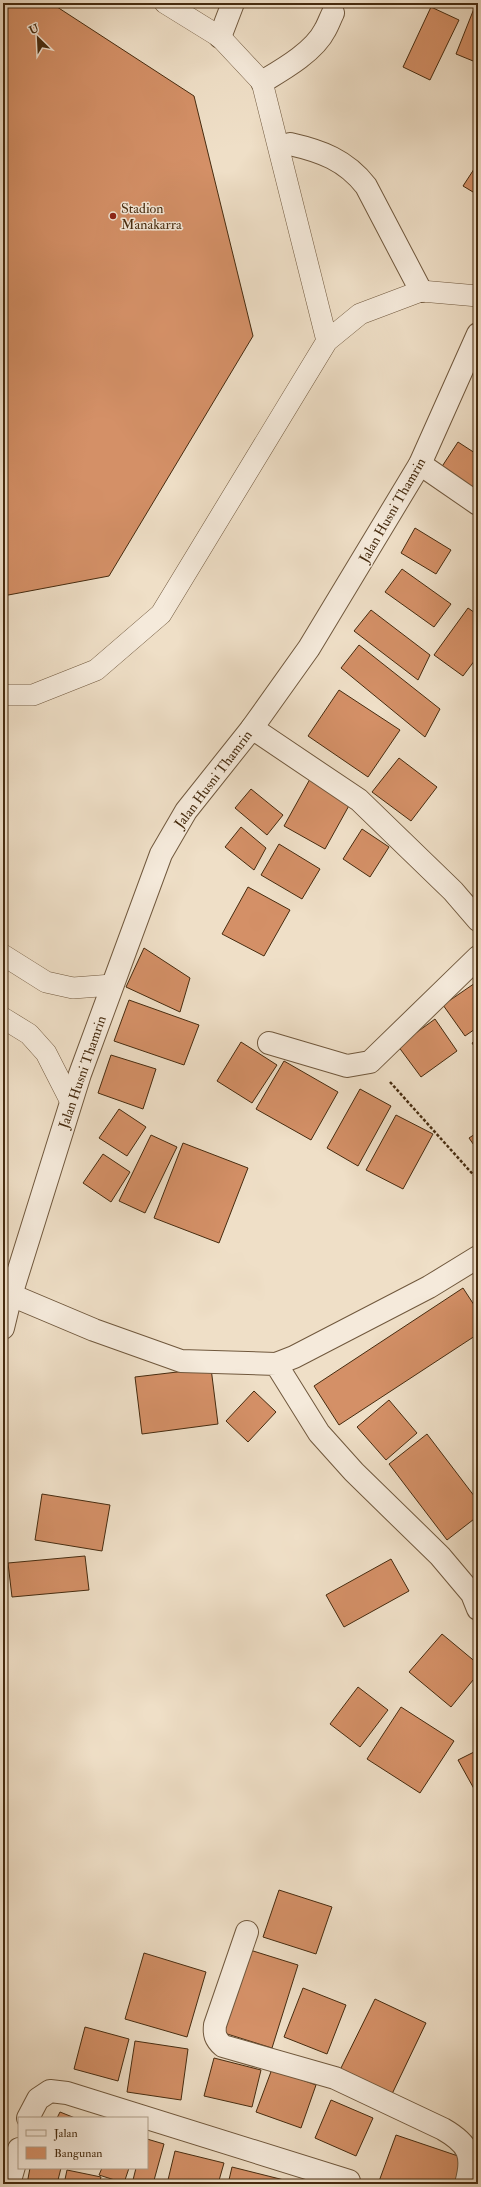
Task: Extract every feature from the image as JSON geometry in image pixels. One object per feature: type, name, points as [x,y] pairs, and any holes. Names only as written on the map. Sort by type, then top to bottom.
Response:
[{"type":"street","points":[[220,37],[233,3]]},
{"type":"street","points":[[262,82],[290,65],[312,45],[325,32],[333,13]]},
{"type":"street","points":[[285,146],[314,149],[328,155],[356,172],[366,186],[421,291]]},
{"type":"street","name":"Jalan Husni Thamrin","points":[[3,1328],[7,1292],[112,985],[161,854],[186,811],[252,728],[309,648],[420,464],[478,334]]},
{"type":"street","points":[[420,464],[478,504]]},
{"type":"street","points":[[252,728],[359,800],[453,891],[478,920]]},
{"type":"street","points":[[269,1043],[347,1066],[370,1062],[478,957]]},
{"type":"street","points":[[7,1292],[94,1330],[181,1361],[276,1364],[294,1357],[429,1287],[478,1257]]},
{"type":"street","points":[[276,1364],[319,1433],[354,1472],[440,1556],[472,1594],[478,1609]]},
{"type":"street","points":[[247,1932],[215,2025],[214,2034],[217,2041],[223,2046],[335,2078],[456,2136],[468,2149],[470,2168],[466,2184]]},
{"type":"street","points":[[29,2117],[38,2099],[50,2091],[67,2093],[144,2117]]},
{"type":"street","points":[[148,2118],[349,2181]]},
{"type":"street","points":[[9,2184],[18,2152]]},
{"type":"lane","points":[[165,3],[220,37],[262,82],[285,146],[327,341]]},
{"type":"lane","points":[[3,695],[33,694],[96,670],[161,614],[327,341],[360,314],[421,291],[478,296]]},
{"type":"lane","points":[[3,955],[46,982],[73,988],[112,985]]},
{"type":"lane","points":[[3,1018],[29,1034],[46,1053],[71,1102]]},
{"type":"path","points":[[370,1062],[406,1098],[478,1180]]},
{"type":"building","name":"Stadion Manakarra","points":[[3,3],[51,3],[194,96],[253,336],[109,576],[3,596]]},
{"type":"building","points":[[475,6],[478,7],[478,63],[456,54]]},
{"type":"building","points":[[431,7],[459,20],[430,80],[403,67]]},
{"type":"building","points":[[478,163],[478,195],[463,186]]},
{"type":"building","points":[[458,442],[478,455],[478,493],[441,468]]},
{"type":"building","points":[[415,528],[451,550],[436,574],[401,553]]},
{"type":"building","points":[[402,569],[451,604],[434,627],[385,592]]},
{"type":"building","points":[[468,608],[478,615],[478,656],[463,676],[434,655]]},
{"type":"building","points":[[371,610],[430,655],[418,680],[354,631]]},
{"type":"building","points":[[359,645],[440,709],[425,737],[341,668]]},
{"type":"building","points":[[339,690],[400,730],[368,777],[308,736]]},
{"type":"building","points":[[399,758],[437,787],[411,821],[372,792]]},
{"type":"building","points":[[310,779],[351,802],[325,849],[284,826]]},
{"type":"building","points":[[251,789],[283,815],[267,835],[235,808]]},
{"type":"building","points":[[241,827],[266,848],[254,870],[225,847]]},
{"type":"building","points":[[362,829],[389,847],[370,877],[343,859]]},
{"type":"building","points":[[279,844],[320,869],[302,899],[261,875]]},
{"type":"building","points":[[248,887],[290,910],[264,956],[222,934]]},
{"type":"building","points":[[144,948],[190,978],[180,1012],[126,987]]},
{"type":"building","points":[[478,981],[478,1027],[465,1036],[443,1005]]},
{"type":"building","points":[[129,1000],[199,1025],[184,1065],[114,1041]]},
{"type":"building","points":[[435,1019],[457,1051],[421,1077],[398,1046]]},
{"type":"building","points":[[478,1039],[478,1052],[472,1043]]},
{"type":"building","points":[[241,1042],[277,1065],[252,1103],[217,1081]]},
{"type":"building","points":[[111,1055],[156,1069],[143,1109],[98,1093]]},
{"type":"building","points":[[284,1061],[338,1092],[311,1140],[256,1109]]},
{"type":"building","points":[[360,1089],[391,1106],[358,1166],[327,1148]]},
{"type":"building","points":[[119,1109],[146,1127],[127,1156],[99,1138]]},
{"type":"building","points":[[396,1115],[433,1134],[403,1189],[366,1170]]},
{"type":"building","points":[[478,1132],[478,1151],[469,1138]]},
{"type":"building","points":[[151,1135],[177,1147],[145,1213],[119,1201]]},
{"type":"building","points":[[183,1143],[248,1168],[219,1243],[154,1218]]},
{"type":"building","points":[[103,1154],[130,1172],[111,1202],[83,1183]]},
{"type":"building","points":[[463,1288],[478,1311],[478,1334],[339,1425],[314,1386]]},
{"type":"building","points":[[211,1368],[218,1424],[142,1434],[135,1377]]},
{"type":"building","points":[[254,1391],[276,1412],[248,1442],[226,1421]]},
{"type":"building","points":[[389,1400],[417,1433],[386,1460],[357,1427]]},
{"type":"building","points":[[427,1434],[478,1501],[478,1516],[447,1540],[389,1464]]},
{"type":"building","points":[[42,1494],[110,1505],[102,1551],[35,1540]]},
{"type":"building","points":[[85,1556],[89,1590],[12,1597],[8,1563]]},
{"type":"building","points":[[391,1559],[409,1591],[344,1627],[326,1595]]},
{"type":"building","points":[[442,1634],[478,1664],[478,1674],[451,1707],[409,1672]]},
{"type":"building","points":[[358,1687],[388,1710],[360,1747],[330,1724]]},
{"type":"building","points":[[401,1707],[454,1741],[420,1793],[367,1759]]},
{"type":"building","points":[[478,1750],[478,1796],[458,1760]]},
{"type":"building","points":[[279,1890],[332,1907],[316,1954],[263,1937]]},
{"type":"building","points":[[250,1950],[298,1965],[272,2048],[224,2033]]},
{"type":"building","points":[[144,1953],[206,1972],[187,2037],[125,2019]]},
{"type":"building","points":[[303,1988],[346,2005],[327,2054],[284,2037]]},
{"type":"building","points":[[375,1999],[426,2023],[392,2094],[340,2070]]},
{"type":"building","points":[[85,2027],[129,2039],[118,2081],[74,2069]]},
{"type":"building","points":[[135,2041],[188,2049],[181,2100],[127,2092]]},
{"type":"building","points":[[478,2042],[478,2054],[474,2044]]},
{"type":"building","points":[[214,2058],[261,2070],[252,2107],[204,2096]]},
{"type":"building","points":[[272,2069],[316,2085],[301,2128],[256,2112]]},
{"type":"building","points":[[331,2100],[373,2118],[356,2156],[315,2138]]},
{"type":"building","points":[[60,2112],[72,2117],[58,2117]]},
{"type":"building","points":[[396,2135],[464,2158],[454,2184],[378,2184]]},
{"type":"building","points":[[148,2139],[164,2144],[153,2184],[132,2184],[136,2169],[148,2169]]},
{"type":"building","points":[[175,2151],[224,2163],[218,2184],[167,2184]]},
{"type":"building","points":[[232,2167],[284,2180],[283,2184],[228,2184]]},
{"type":"building","points":[[30,2169],[61,2169],[57,2184],[27,2184]]},
{"type":"building","points":[[102,2169],[129,2169],[124,2183],[99,2175]]},
{"type":"building","points":[[67,2170],[101,2177],[99,2184],[64,2184]]},
{"type":"building","points":[[290,2181],[309,2184],[289,2184]]},
{"type":"place","name":"Stadion Manakarra","points":[[113,216]]}]
